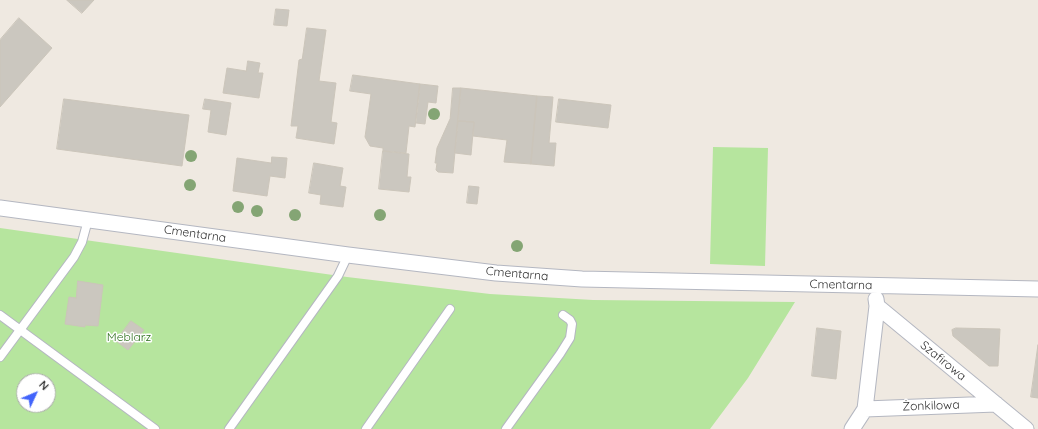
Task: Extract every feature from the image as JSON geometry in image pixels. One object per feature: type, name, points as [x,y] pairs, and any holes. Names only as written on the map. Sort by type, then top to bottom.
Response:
[{"type":"street","name":"Cmentarna","points":[[0,208],[348,255],[496,273],[582,279],[1038,289]]},
{"type":"street","points":[[852,429],[865,409],[876,306],[875,285]]},
{"type":"street","name":"Szafirowa","points":[[876,306],[1026,429]]},
{"type":"street","name":"Żonkilowa","points":[[865,409],[996,404]]},
{"type":"lane","points":[[0,357],[74,257],[82,242],[88,220]]},
{"type":"lane","points":[[229,429],[338,276],[348,255]]},
{"type":"lane","points":[[366,429],[450,309]]},
{"type":"lane","points":[[0,314],[155,429]]},
{"type":"lane","points":[[506,429],[570,338],[572,324],[570,320],[563,315]]},
{"type":"green space","points":[[713,147],[768,148],[765,266],[710,264]]},
{"type":"green space","name":"Meblarz","points":[[0,228],[347,277],[490,294],[593,300],[795,302],[748,378],[710,429],[0,429]]},
{"type":"building","points":[[67,0],[94,0],[82,13]]},
{"type":"building","points":[[276,9],[289,10],[287,26],[274,25]]},
{"type":"building","points":[[19,18],[52,48],[0,107],[0,40]]},
{"type":"building","points":[[307,28],[326,30],[319,81],[336,83],[331,122],[337,123],[334,144],[296,138],[298,126],[291,126],[299,60],[302,59]]},
{"type":"building","points":[[248,61],[260,63],[258,73],[263,73],[259,98],[223,93],[227,68],[246,71]]},
{"type":"building","points":[[353,75],[420,84],[415,127],[409,126],[406,153],[383,151],[383,148],[370,146],[365,137],[371,94],[350,91]]},
{"type":"building","points":[[420,84],[438,86],[436,103],[428,102],[425,124],[416,123]]},
{"type":"building","points":[[453,88],[461,88],[453,173],[438,172],[436,170],[437,163],[435,163],[437,148],[450,119]]},
{"type":"building","points":[[461,88],[537,96],[531,164],[504,162],[507,140],[473,136],[474,122],[458,121]]},
{"type":"building","points":[[537,96],[553,97],[549,143],[556,143],[554,166],[531,164]]},
{"type":"building","points":[[64,99],[189,115],[182,166],[57,149]]},
{"type":"building","points":[[205,99],[231,103],[226,135],[208,132],[211,110],[203,109]]},
{"type":"building","points":[[559,99],[611,105],[608,128],[556,122]]},
{"type":"building","points":[[458,121],[474,122],[471,155],[455,153]]},
{"type":"building","points":[[383,151],[409,154],[407,177],[411,177],[409,192],[379,189]]},
{"type":"building","points":[[272,157],[287,158],[285,178],[270,176],[267,196],[233,191],[237,158],[271,163]]},
{"type":"building","points":[[314,163],[343,168],[340,186],[346,187],[343,207],[320,204],[321,195],[309,193]]},
{"type":"building","points":[[469,186],[479,187],[477,204],[467,203]]},
{"type":"building","points":[[78,281],[103,285],[98,326],[85,325],[85,327],[65,324],[69,297],[76,298]]},
{"type":"building","points":[[131,321],[144,330],[128,350],[116,341]]},
{"type":"building","points":[[817,328],[841,331],[836,379],[812,376]]},
{"type":"building","points":[[956,328],[1000,329],[998,366],[989,366],[953,336],[952,330]]},
{"type":"building","points":[[1038,345],[1038,398],[1031,397]]}]
